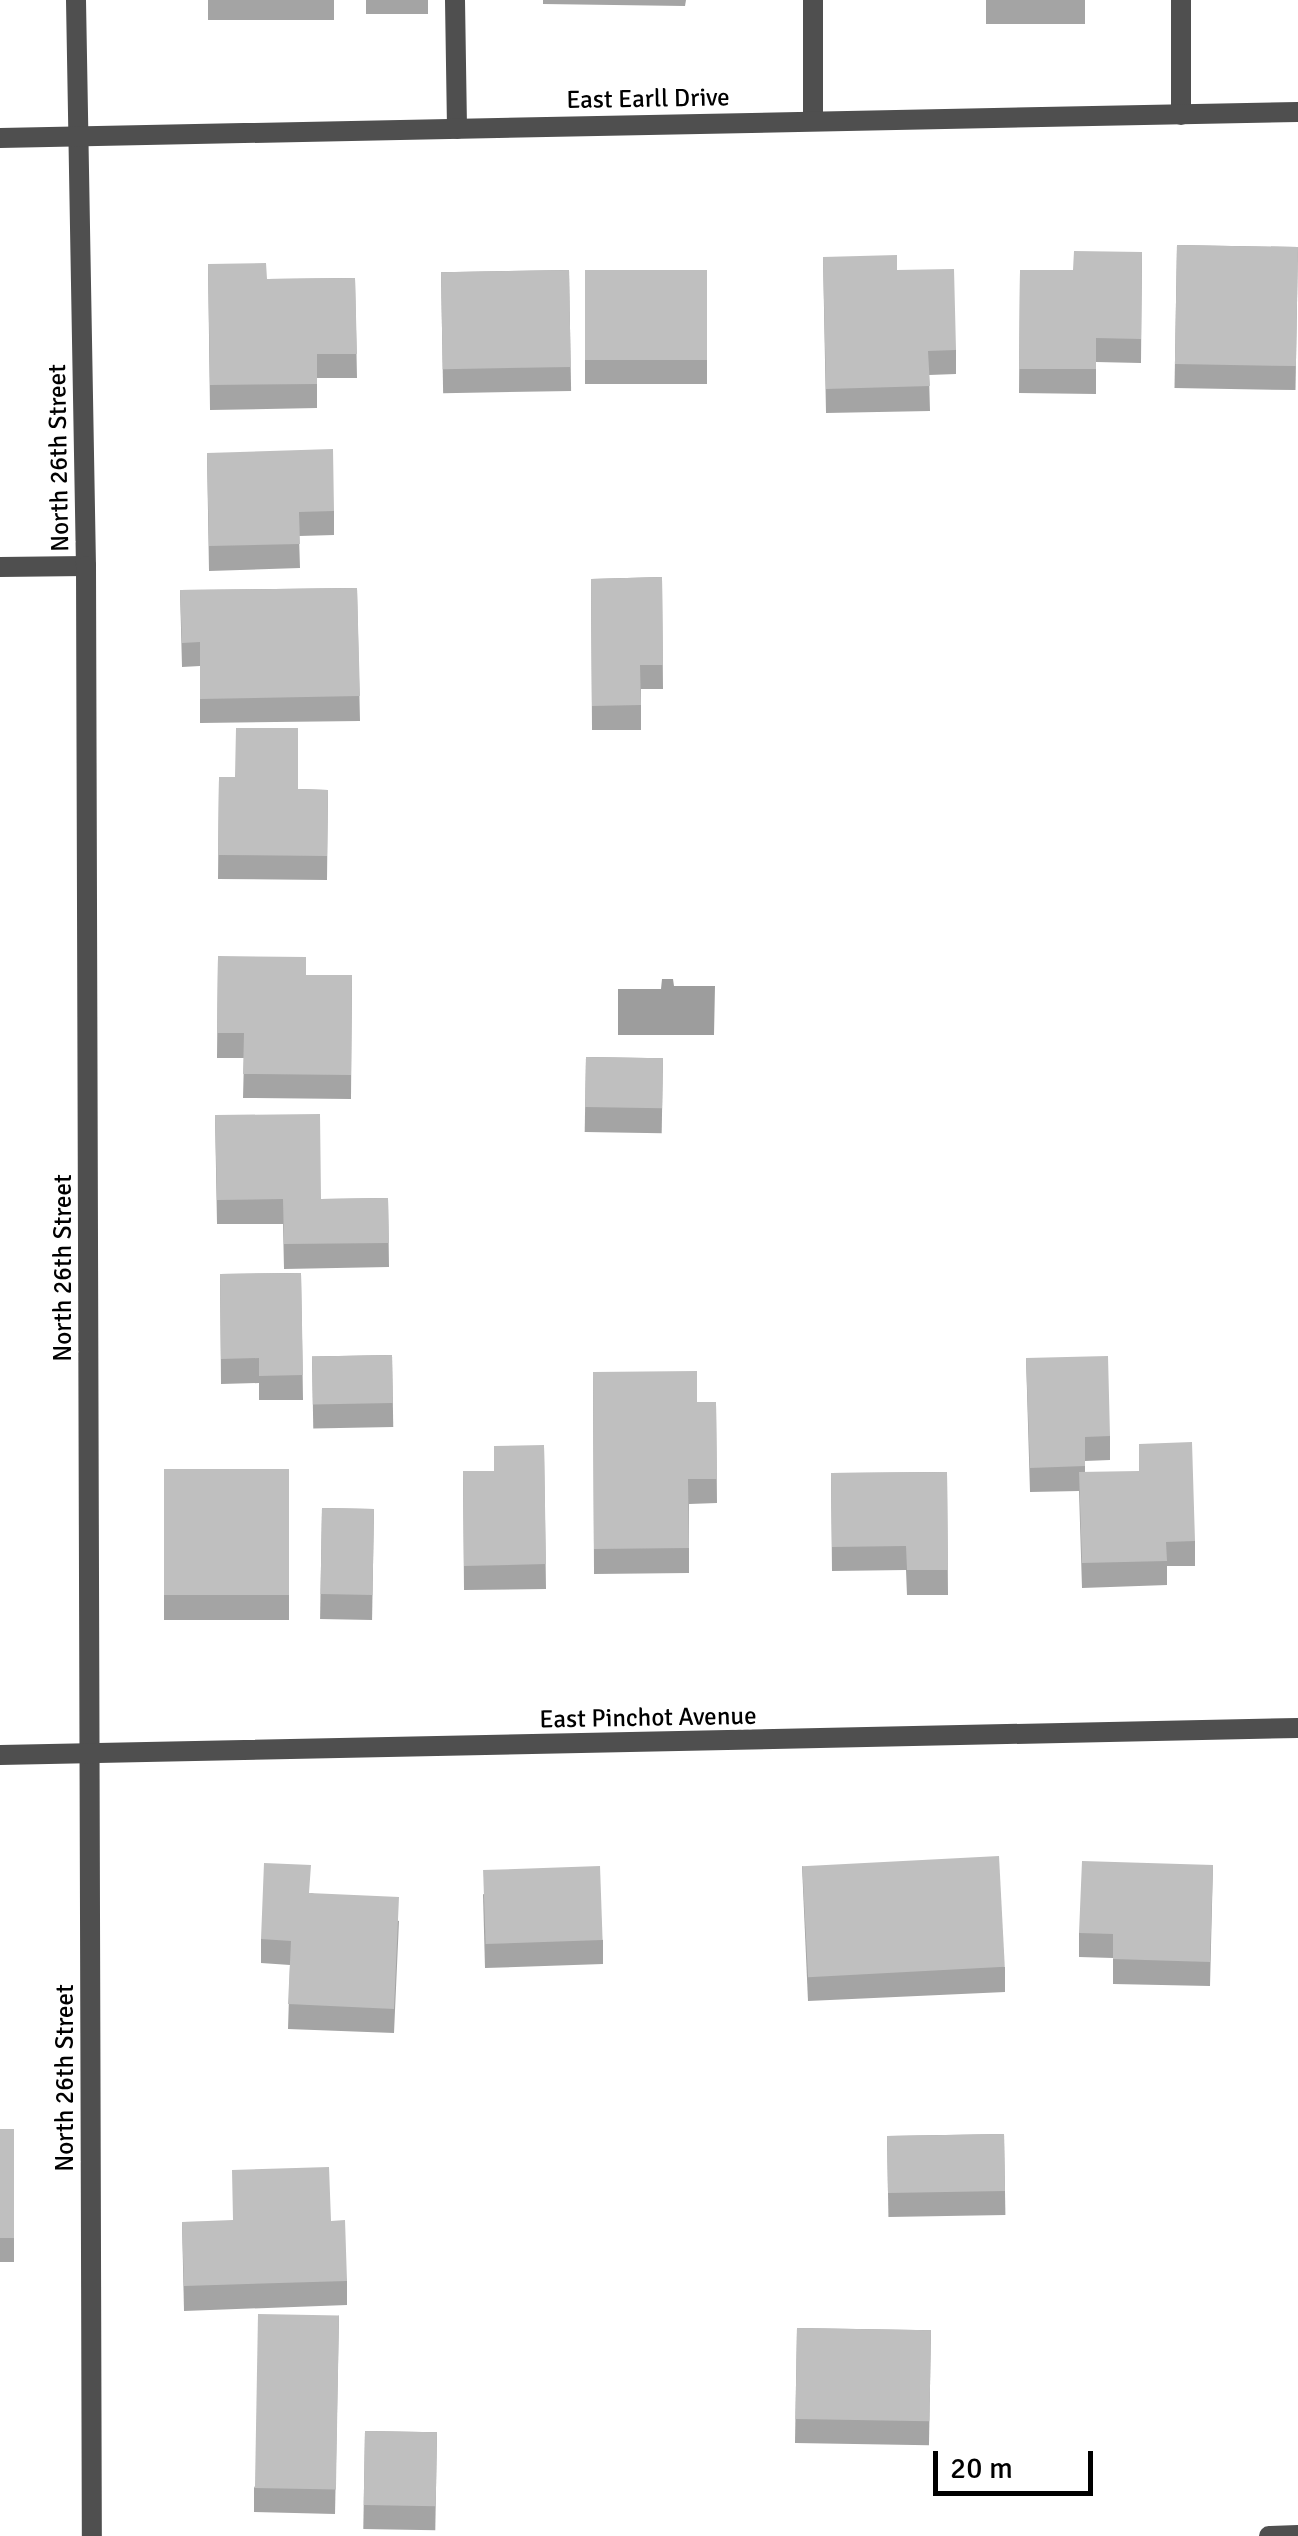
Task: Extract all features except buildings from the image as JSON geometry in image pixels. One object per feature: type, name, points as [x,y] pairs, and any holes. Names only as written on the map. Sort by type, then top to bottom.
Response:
[{"type":"street","name":"North 26th Street","points":[[76,0],[86,566],[92,2536]]},
{"type":"street","points":[[455,0],[457,129]]},
{"type":"street","points":[[813,0],[813,121]]},
{"type":"street","points":[[1180,0],[1181,114]]},
{"type":"street","name":"East Earll Drive","points":[[0,138],[1298,112]]},
{"type":"street","points":[[0,567],[86,566]]},
{"type":"street","name":"East Pinchot Avenue","points":[[0,1755],[1298,1728]]},
{"type":"street","points":[[1269,2536],[1298,2536]]},
{"type":"shaded area","points":[[662,979],[673,979],[674,986],[715,986],[714,1035],[618,1035],[618,989],[661,989]]}]
